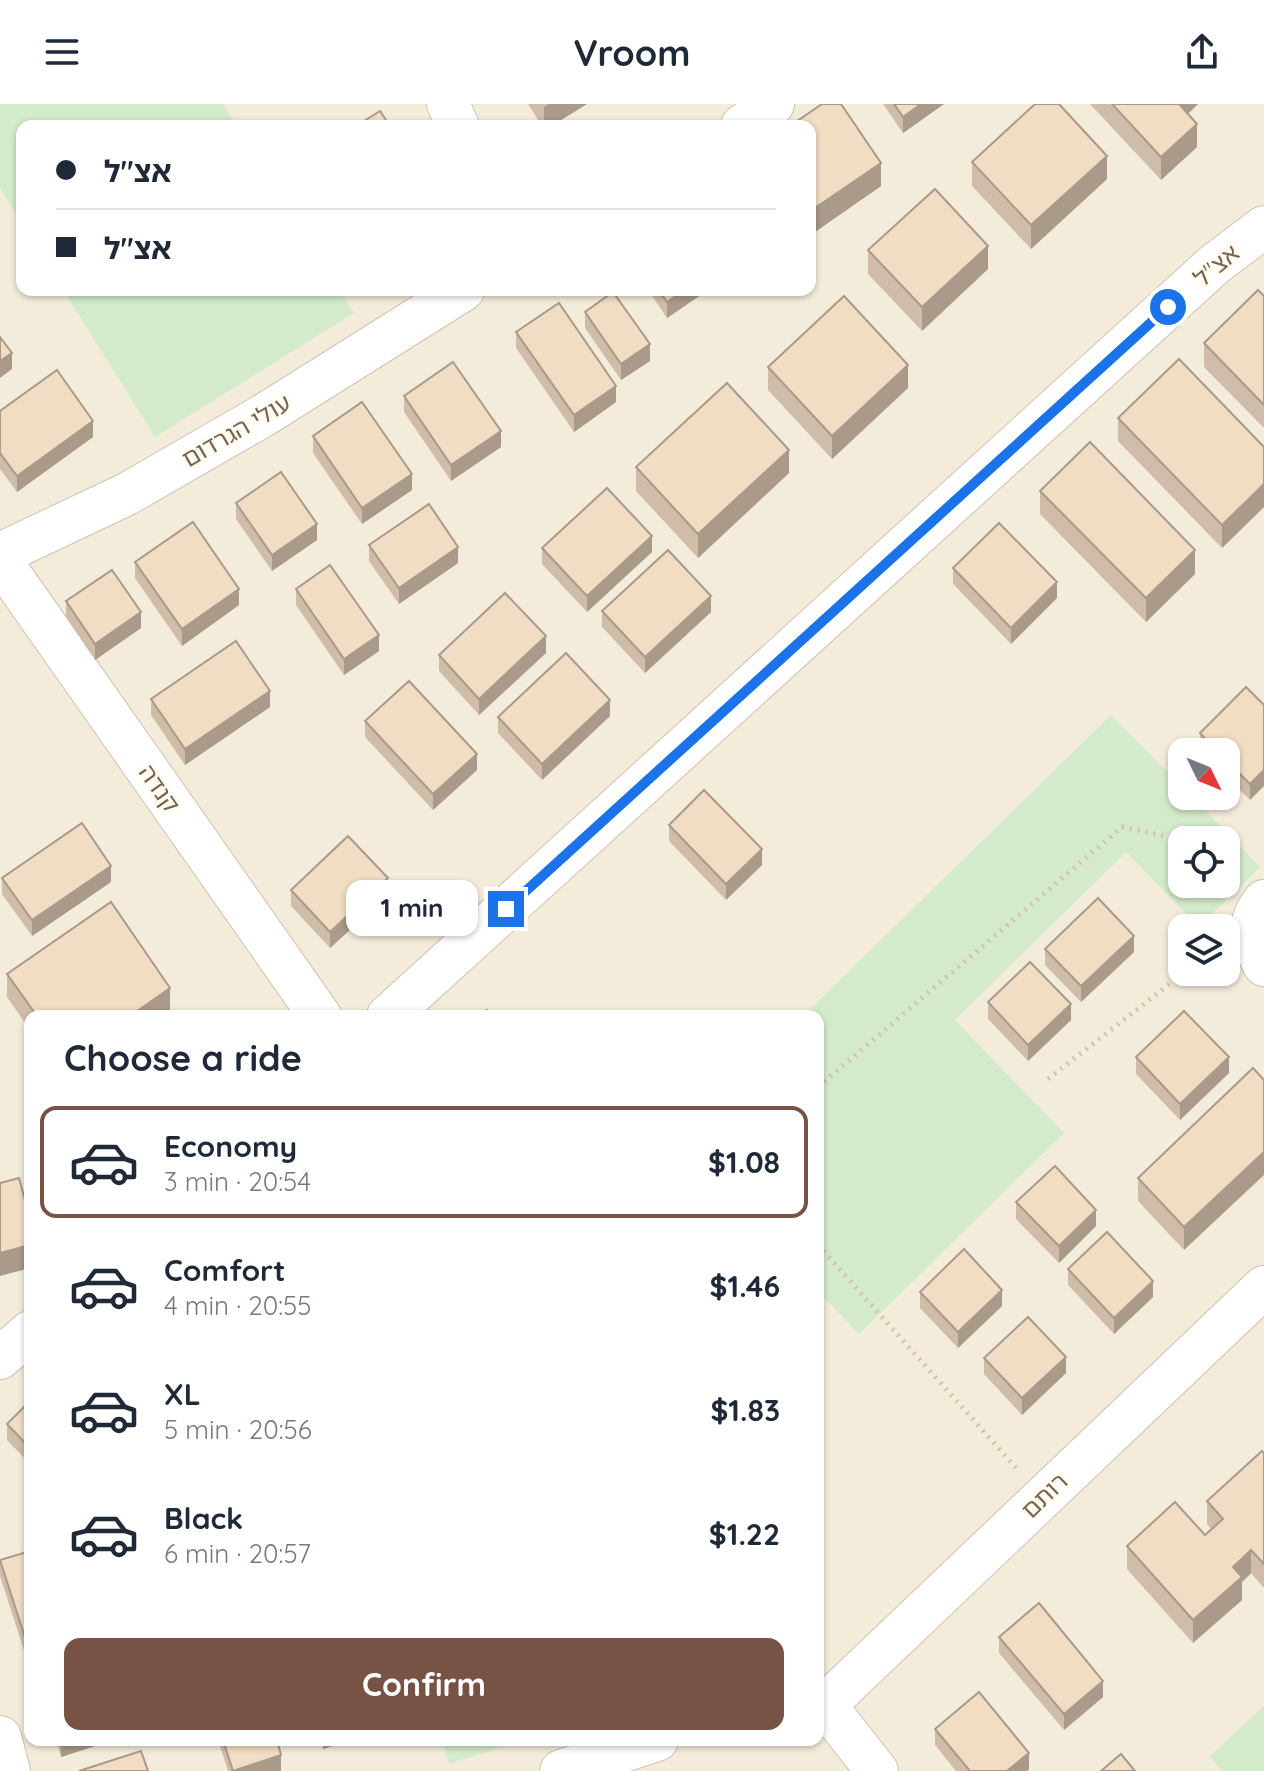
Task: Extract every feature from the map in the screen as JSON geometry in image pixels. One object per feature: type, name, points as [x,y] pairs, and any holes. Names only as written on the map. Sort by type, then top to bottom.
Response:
[{"type":"street","points":[[750,120],[773,104]]},
{"type":"street","name":"אצ\"ל","points":[[395,1010],[1191,286],[1264,227]]},
{"type":"street","name":"עולי הגרדום","points":[[0,554],[141,486],[264,415],[453,296]]},
{"type":"street","name":"קנדה","points":[[0,560],[316,1010]]},
{"type":"street","points":[[1264,901],[1251,925],[1255,947],[1264,965]]},
{"type":"street","name":"רותם","points":[[824,1699],[1264,1287]]},
{"type":"street","points":[[0,1358],[24,1337]]},
{"type":"street","points":[[824,1704],[877,1771]]},
{"type":"street","points":[[0,1737],[9,1771]]},
{"type":"street","points":[[561,1771],[638,1746]]},
{"type":"path","points":[[824,1082],[1122,827],[1168,837]]},
{"type":"path","points":[[1048,1079],[1168,985]]},
{"type":"path","points":[[824,1252],[1042,1497]]},
{"type":"shaded area","points":[[0,104],[1264,104],[1264,1771],[0,1771]]},
{"type":"green space","points":[[0,104],[223,104],[233,120],[16,120],[16,214],[0,188]]},
{"type":"green space","points":[[67,296],[343,296],[354,313],[155,437]]},
{"type":"green space","points":[[1111,715],[1168,773],[1168,810],[1205,810],[1220,826],[1168,826],[1168,895],[1126,852],[955,1020],[1064,1133],[859,1334],[824,1297],[824,1010],[809,1010]]},
{"type":"green space","points":[[1240,846],[1260,867],[1240,887]]},
{"type":"green space","points":[[1171,898],[1228,898],[1212,914],[1186,914]]},
{"type":"green space","points":[[1264,1706],[1264,1771],[1222,1771],[1210,1756]]},
{"type":"green space","points":[[444,1746],[504,1746],[449,1764]]},
{"type":"building","points":[[822,104],[841,104],[881,163],[816,207],[816,120],[799,120]]},
{"type":"building","points":[[894,104],[921,104],[903,117]]},
{"type":"building","points":[[1035,104],[1059,104],[1107,156],[1031,225],[972,162]]},
{"type":"building","points":[[1112,104],[1179,104],[1197,124],[1161,157]]},
{"type":"building","points":[[380,111],[386,120],[366,120]]},
{"type":"building","points":[[935,189],[988,246],[922,307],[868,250]]},
{"type":"building","points":[[1258,290],[1264,296],[1264,405],[1204,343]]},
{"type":"building","points":[[607,296],[616,296],[650,344],[621,364],[585,312]]},
{"type":"building","points":[[844,296],[908,365],[832,436],[768,367]]},
{"type":"building","points":[[559,303],[616,386],[574,415],[516,332]]},
{"type":"building","points":[[0,337],[12,353],[0,361]]},
{"type":"building","points":[[1179,359],[1264,447],[1264,484],[1222,525],[1118,418]]},
{"type":"building","points":[[453,362],[501,431],[451,465],[404,396]]},
{"type":"building","points":[[57,370],[93,421],[17,476],[0,453],[0,411]]},
{"type":"building","points":[[727,383],[789,450],[698,534],[636,467]]},
{"type":"building","points":[[362,402],[412,474],[362,508],[313,436]]},
{"type":"building","points":[[1090,442],[1195,550],[1146,598],[1040,491]]},
{"type":"building","points":[[281,472],[317,524],[272,555],[236,503]]},
{"type":"building","points":[[607,488],[652,536],[587,596],[542,548]]},
{"type":"building","points":[[429,504],[458,547],[399,588],[369,545]]},
{"type":"building","points":[[193,522],[239,589],[182,629],[135,562]]},
{"type":"building","points":[[999,523],[1057,582],[1011,628],[953,568]]},
{"type":"building","points":[[668,550],[711,596],[645,657],[602,611]]},
{"type":"building","points":[[330,565],[379,635],[344,659],[296,589]]},
{"type":"building","points":[[112,570],[141,612],[95,644],[66,601]]},
{"type":"building","points":[[505,593],[546,636],[479,699],[439,655]]},
{"type":"building","points":[[236,641],[270,691],[185,749],[151,699]]},
{"type":"building","points":[[566,653],[610,700],[542,764],[498,717]]},
{"type":"building","points":[[409,681],[477,754],[433,794],[365,721]]},
{"type":"building","points":[[1246,687],[1264,705],[1264,770],[1250,784],[1240,774],[1240,738],[1205,738],[1200,733]]},
{"type":"building","points":[[704,790],[762,849],[726,884],[669,825]]},
{"type":"building","points":[[82,823],[111,866],[32,920],[2,878]]},
{"type":"building","points":[[348,836],[388,878],[330,932],[291,890]]},
{"type":"building","points":[[1098,898],[1134,936],[1081,986],[1045,949]]},
{"type":"building","points":[[111,902],[170,988],[139,1010],[33,1010],[7,974]]},
{"type":"building","points":[[1030,962],[1071,1004],[1028,1045],[988,1002]]},
{"type":"building","points":[[1184,1011],[1229,1057],[1180,1104],[1136,1057]]},
{"type":"building","points":[[1253,1068],[1264,1080],[1264,1152],[1184,1227],[1138,1178]]},
{"type":"building","points":[[1055,1166],[1096,1210],[1059,1246],[1016,1202]]},
{"type":"building","points":[[19,1178],[24,1197],[24,1247],[0,1253],[0,1183]]},
{"type":"building","points":[[1107,1232],[1153,1281],[1114,1318],[1068,1269]]},
{"type":"building","points":[[964,1249],[1002,1290],[958,1332],[920,1292]]},
{"type":"building","points":[[1028,1317],[1066,1357],[1022,1398],[984,1358]]},
{"type":"building","points":[[24,1407],[24,1442],[7,1424]]},
{"type":"building","points":[[1262,1451],[1264,1564],[1251,1550],[1233,1567],[1242,1577],[1193,1620],[1127,1546],[1175,1502],[1205,1535],[1223,1519],[1207,1501]]},
{"type":"building","points":[[24,1553],[24,1634],[0,1560]]},
{"type":"building","points":[[1039,1603],[1103,1681],[1064,1714],[999,1637]]},
{"type":"building","points":[[979,1692],[1029,1753],[1007,1771],[970,1771],[935,1729]]},
{"type":"building","points":[[225,1746],[279,1746],[281,1755],[233,1771]]},
{"type":"building","points":[[141,1751],[148,1771],[79,1771]]},
{"type":"building","points":[[1121,1754],[1135,1771],[1101,1771]]},
{"type":"route","points":[[506,909],[1168,307]]}]
